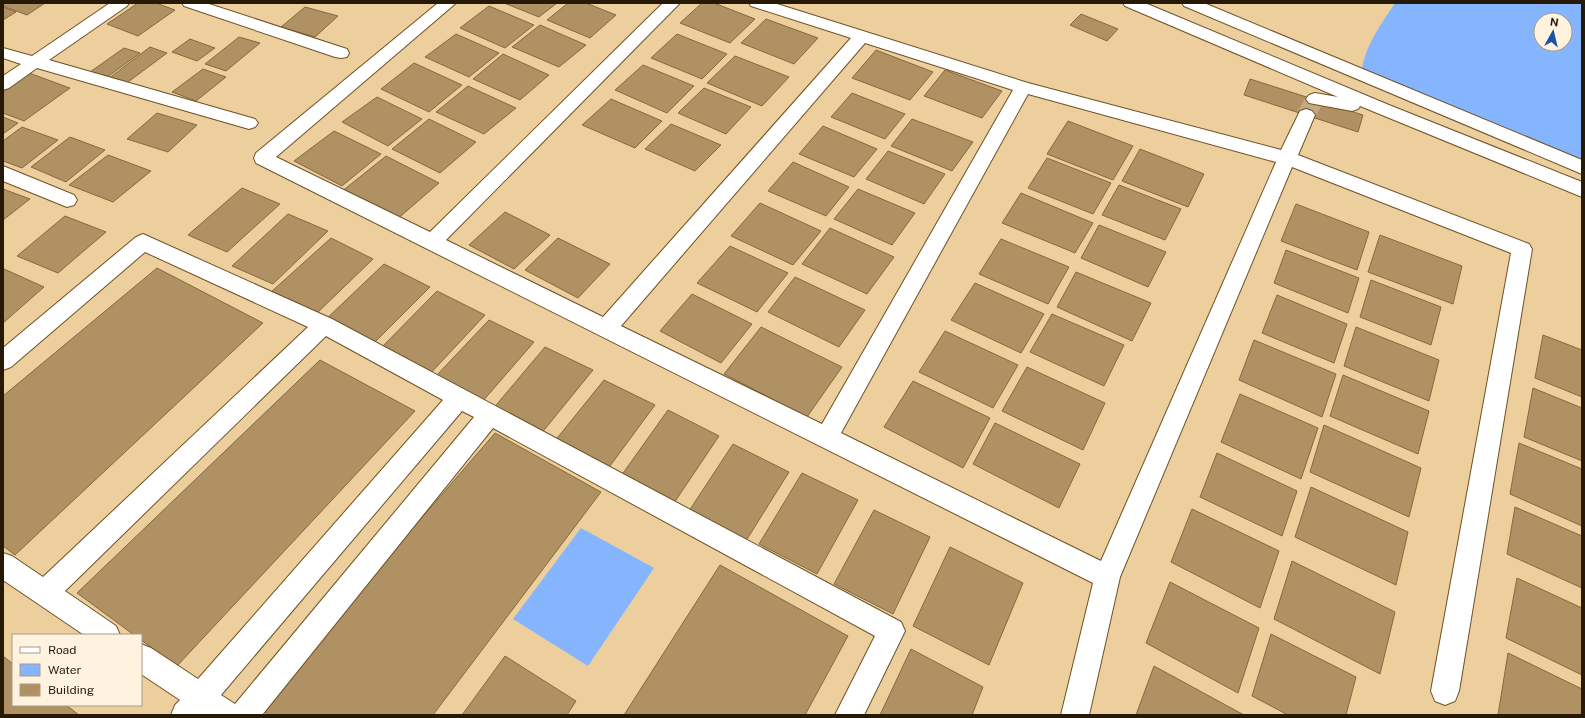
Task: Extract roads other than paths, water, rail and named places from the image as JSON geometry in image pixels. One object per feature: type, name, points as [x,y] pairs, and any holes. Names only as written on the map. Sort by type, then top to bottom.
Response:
[{"type":"street","points":[[3,84],[121,3]]},
{"type":"street","points":[[190,3],[341,53]]},
{"type":"street","points":[[448,3],[263,158],[1107,577]]},
{"type":"street","points":[[432,242],[672,3]]},
{"type":"street","points":[[757,3],[1023,88],[1287,158],[1522,249],[1445,691]]},
{"type":"street","points":[[1131,3],[1383,109],[1582,190]]},
{"type":"street","points":[[1190,3],[1582,167]]},
{"type":"street","points":[[606,328],[862,36]]},
{"type":"street","points":[[3,53],[249,123]]},
{"type":"street","points":[[826,438],[1023,88]]},
{"type":"street","points":[[1075,715],[1107,577],[1310,107],[1383,109]]},
{"type":"street","points":[[3,173],[67,200]]},
{"type":"street","points":[[3,361],[143,242],[324,325],[892,631],[849,715]]},
{"type":"street","points":[[45,593],[324,325]]},
{"type":"street","points":[[193,706],[460,397]]},
{"type":"street","points":[[244,715],[490,414]]},
{"type":"street","points":[[3,566],[106,634]]},
{"type":"street","points":[[142,659],[193,706],[227,715]]},
{"type":"water","points":[[1395,3],[1582,3],[1582,161],[1362,69],[1367,51],[1380,26]]},
{"type":"water","points":[[581,528],[654,568],[588,666],[513,619]]},
{"type":"tunnel","points":[[1306,115],[1315,99]]}]
